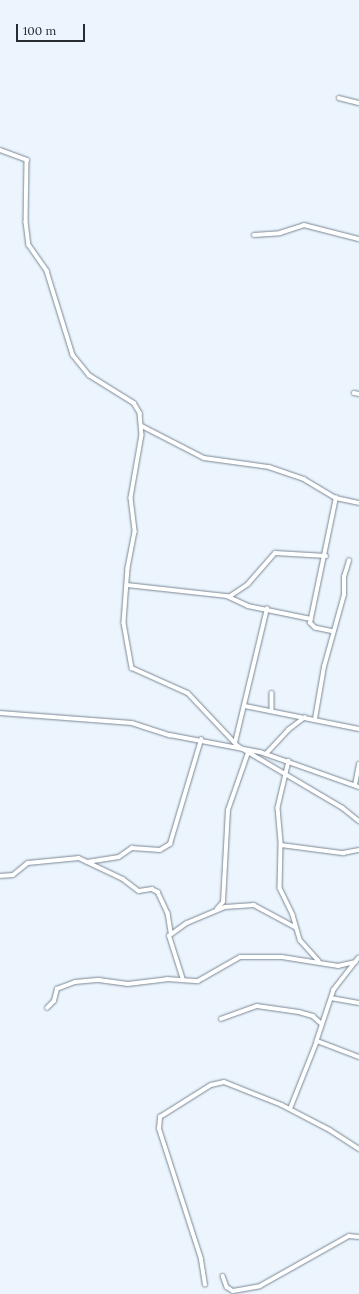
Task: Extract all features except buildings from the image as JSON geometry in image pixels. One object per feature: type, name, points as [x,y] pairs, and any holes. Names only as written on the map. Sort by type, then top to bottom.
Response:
[{"type":"street","points":[[339,98],[359,104]]},
{"type":"street","points":[[0,150],[27,160],[28,240],[33,253],[47,271],[73,355],[80,366],[99,384],[134,403],[139,408],[142,426],[131,498],[135,532],[127,585],[124,624],[132,668],[188,694],[237,745],[285,775],[343,808],[359,821]]},
{"type":"street","points":[[254,235],[280,233],[304,225],[359,239]]},
{"type":"street","points":[[142,426],[204,458],[269,467],[304,479],[336,498],[359,503]]},
{"type":"street","points":[[334,632],[312,626],[311,619],[326,556],[336,498]]},
{"type":"street","points":[[228,597],[248,584],[275,553],[326,556]]},
{"type":"street","points":[[315,719],[315,708],[344,595],[344,577],[350,561]]},
{"type":"street","points":[[127,585],[228,597],[244,604],[311,619]]},
{"type":"street","points":[[237,745],[267,609]]},
{"type":"street","points":[[272,693],[272,710]]},
{"type":"street","points":[[245,706],[272,710],[359,729]]},
{"type":"street","points":[[0,712],[132,723],[201,740],[237,745],[289,761],[357,786],[359,764]]},
{"type":"street","points":[[266,754],[288,730],[305,718]]},
{"type":"street","points":[[87,862],[119,857],[132,848],[160,850],[170,844],[201,740]]},
{"type":"street","points":[[217,910],[223,902],[228,810],[248,753]]},
{"type":"street","points":[[289,761],[278,808],[281,845],[280,888],[293,915],[295,927],[300,940],[320,962]]},
{"type":"street","points":[[281,845],[343,853],[359,850]]},
{"type":"street","points":[[0,876],[13,874],[23,864],[35,861],[77,857],[123,879],[139,891],[152,889],[158,892],[168,913],[172,948],[183,980]]},
{"type":"street","points":[[171,933],[228,906],[257,905],[295,927]]},
{"type":"street","points":[[48,1008],[54,1001],[57,989],[75,982],[99,980],[128,984],[161,979],[198,981],[240,957],[267,956],[345,966],[356,962]]},
{"type":"street","points":[[290,1109],[317,1041],[334,990],[359,958]]},
{"type":"street","points":[[331,998],[359,1003]]},
{"type":"street","points":[[221,1018],[257,1006],[306,1014],[317,1018],[322,1024]]},
{"type":"street","points":[[317,1041],[359,1056]]},
{"type":"street","points":[[205,1285],[201,1259],[160,1134],[158,1120],[219,1082],[253,1092],[290,1109],[330,1130],[359,1149]]},
{"type":"street","points":[[223,1276],[227,1287],[233,1291],[260,1286],[350,1236],[359,1237]]}]
